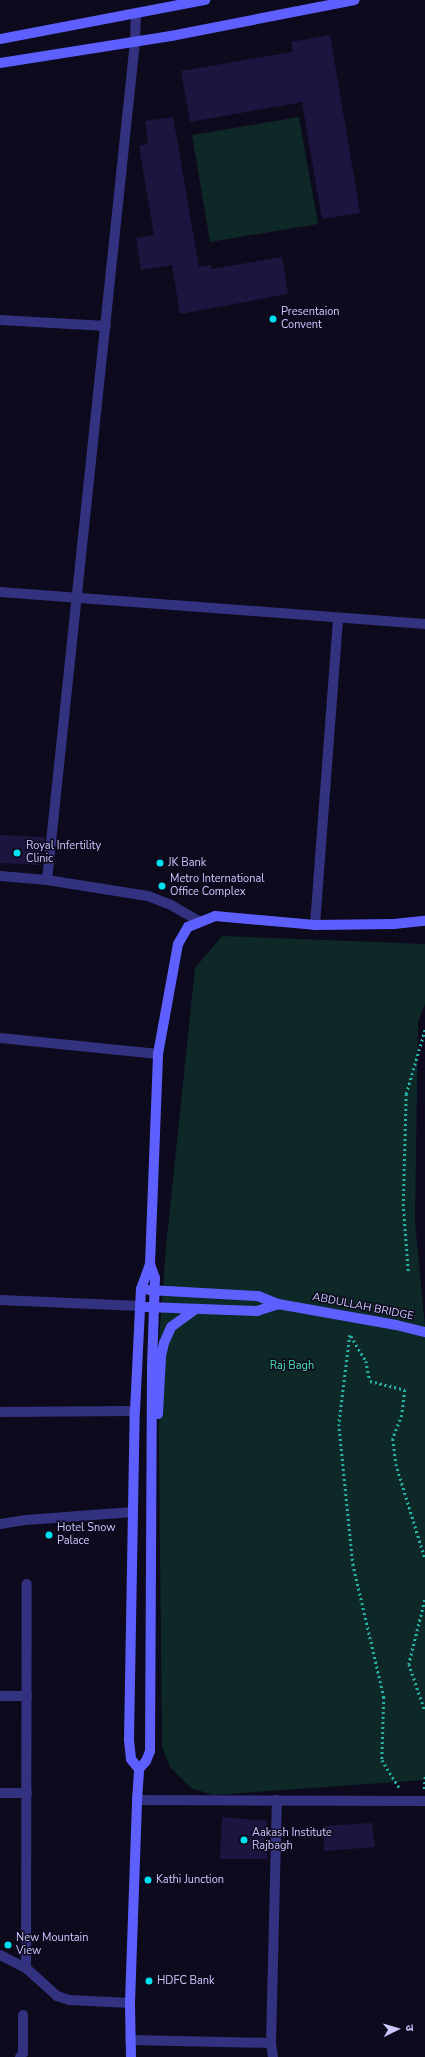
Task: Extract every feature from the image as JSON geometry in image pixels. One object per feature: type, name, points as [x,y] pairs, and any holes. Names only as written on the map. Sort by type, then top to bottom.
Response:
[{"type":"main road","points":[[0,39],[205,0]]},
{"type":"main road","points":[[0,63],[178,35],[355,0]]},
{"type":"main road","points":[[139,1769],[131,1759],[129,1745],[135,1411],[141,1289],[150,1264],[158,1054],[178,944],[188,927],[199,921],[215,916],[236,916],[315,925],[394,924],[425,920]]},
{"type":"main road","points":[[131,2057],[130,2003],[137,1800],[139,1769],[146,1762],[150,1751],[151,1458],[153,1307],[155,1278],[150,1264]]},
{"type":"main road","points":[[141,1289],[258,1296],[278,1304]]},
{"type":"main road","points":[[140,1306],[257,1312],[278,1304]]},
{"type":"main road","name":"ABDULLAH BRIDGE","points":[[278,1304],[296,1306],[425,1332]]},
{"type":"main road","points":[[151,1458],[156,1439],[161,1356],[164,1343],[172,1327],[196,1309]]},
{"type":"street","points":[[47,880],[106,326],[135,41],[136,14]]},
{"type":"street","points":[[0,320],[106,326]]},
{"type":"street","points":[[0,592],[338,619],[425,624]]},
{"type":"street","points":[[315,925],[338,619]]},
{"type":"street","points":[[0,876],[47,880],[148,896],[170,905],[199,921]]},
{"type":"street","points":[[0,1038],[158,1054]]},
{"type":"street","points":[[0,1300],[140,1306]]},
{"type":"street","points":[[0,1412],[135,1411]]},
{"type":"street","points":[[0,1524],[26,1520],[133,1512]]},
{"type":"street","points":[[26,1968],[27,1584]]},
{"type":"street","points":[[0,1696],[27,1696]]},
{"type":"street","points":[[0,1793],[26,1793]]},
{"type":"street","points":[[137,1800],[425,1801]]},
{"type":"street","points":[[273,2057],[271,2043],[277,1800]]},
{"type":"street","points":[[0,1955],[26,1968],[57,1996],[69,2000],[130,2003]]},
{"type":"street","points":[[20,2057],[23,2053],[23,2015]]},
{"type":"street","points":[[130,2040],[271,2043]]},
{"type":"path","points":[[408,1271],[403,1206],[406,1094],[425,1029]]},
{"type":"path","points":[[402,1792],[382,1760],[384,1697],[353,1564],[339,1424],[350,1335],[366,1361],[370,1380],[405,1390],[402,1415],[393,1439],[395,1458],[425,1558]]},
{"type":"path","points":[[425,1600],[409,1664],[425,1711]]},
{"type":"green space","points":[[299,117],[318,224],[210,242],[192,135]]},
{"type":"green space","name":"Raj Bagh","points":[[222,936],[425,944],[425,1004],[418,1021],[415,1222],[425,1326],[425,1780],[213,1795],[191,1788],[170,1767],[162,1746],[158,1354],[166,1247],[195,968]]},
{"type":"building","points":[[330,35],[360,213],[322,219],[302,102],[190,122],[181,71],[293,52],[291,42]]},
{"type":"building","points":[[173,117],[199,267],[211,265],[211,269],[282,257],[288,294],[180,314],[172,265],[141,270],[136,238],[154,235],[139,146],[148,144],[145,121]]},
{"type":"building","points":[[0,835],[45,837],[42,865],[0,863]]},
{"type":"building","name":"Aakash Institute Rajbagh","points":[[222,1817],[267,1821],[267,1859],[220,1859]]},
{"type":"building","points":[[372,1823],[375,1847],[324,1851],[323,1826]]},
{"type":"place","name":"Presentaion Convent","points":[[273,319]]},
{"type":"place","name":"Royal Infertility Clinic","points":[[17,853]]},
{"type":"place","name":"JK Bank","points":[[160,863]]},
{"type":"place","name":"Metro International Office Complex","points":[[162,886]]},
{"type":"place","name":"Hotel Snow Palace","points":[[49,1535]]},
{"type":"place","name":"Aakash Institute Rajbagh","points":[[244,1840]]},
{"type":"place","name":"Kathi Junction","points":[[148,1880]]},
{"type":"place","name":"New Mountain View","points":[[8,1945]]},
{"type":"place","name":"HDFC Bank","points":[[149,1981]]}]
